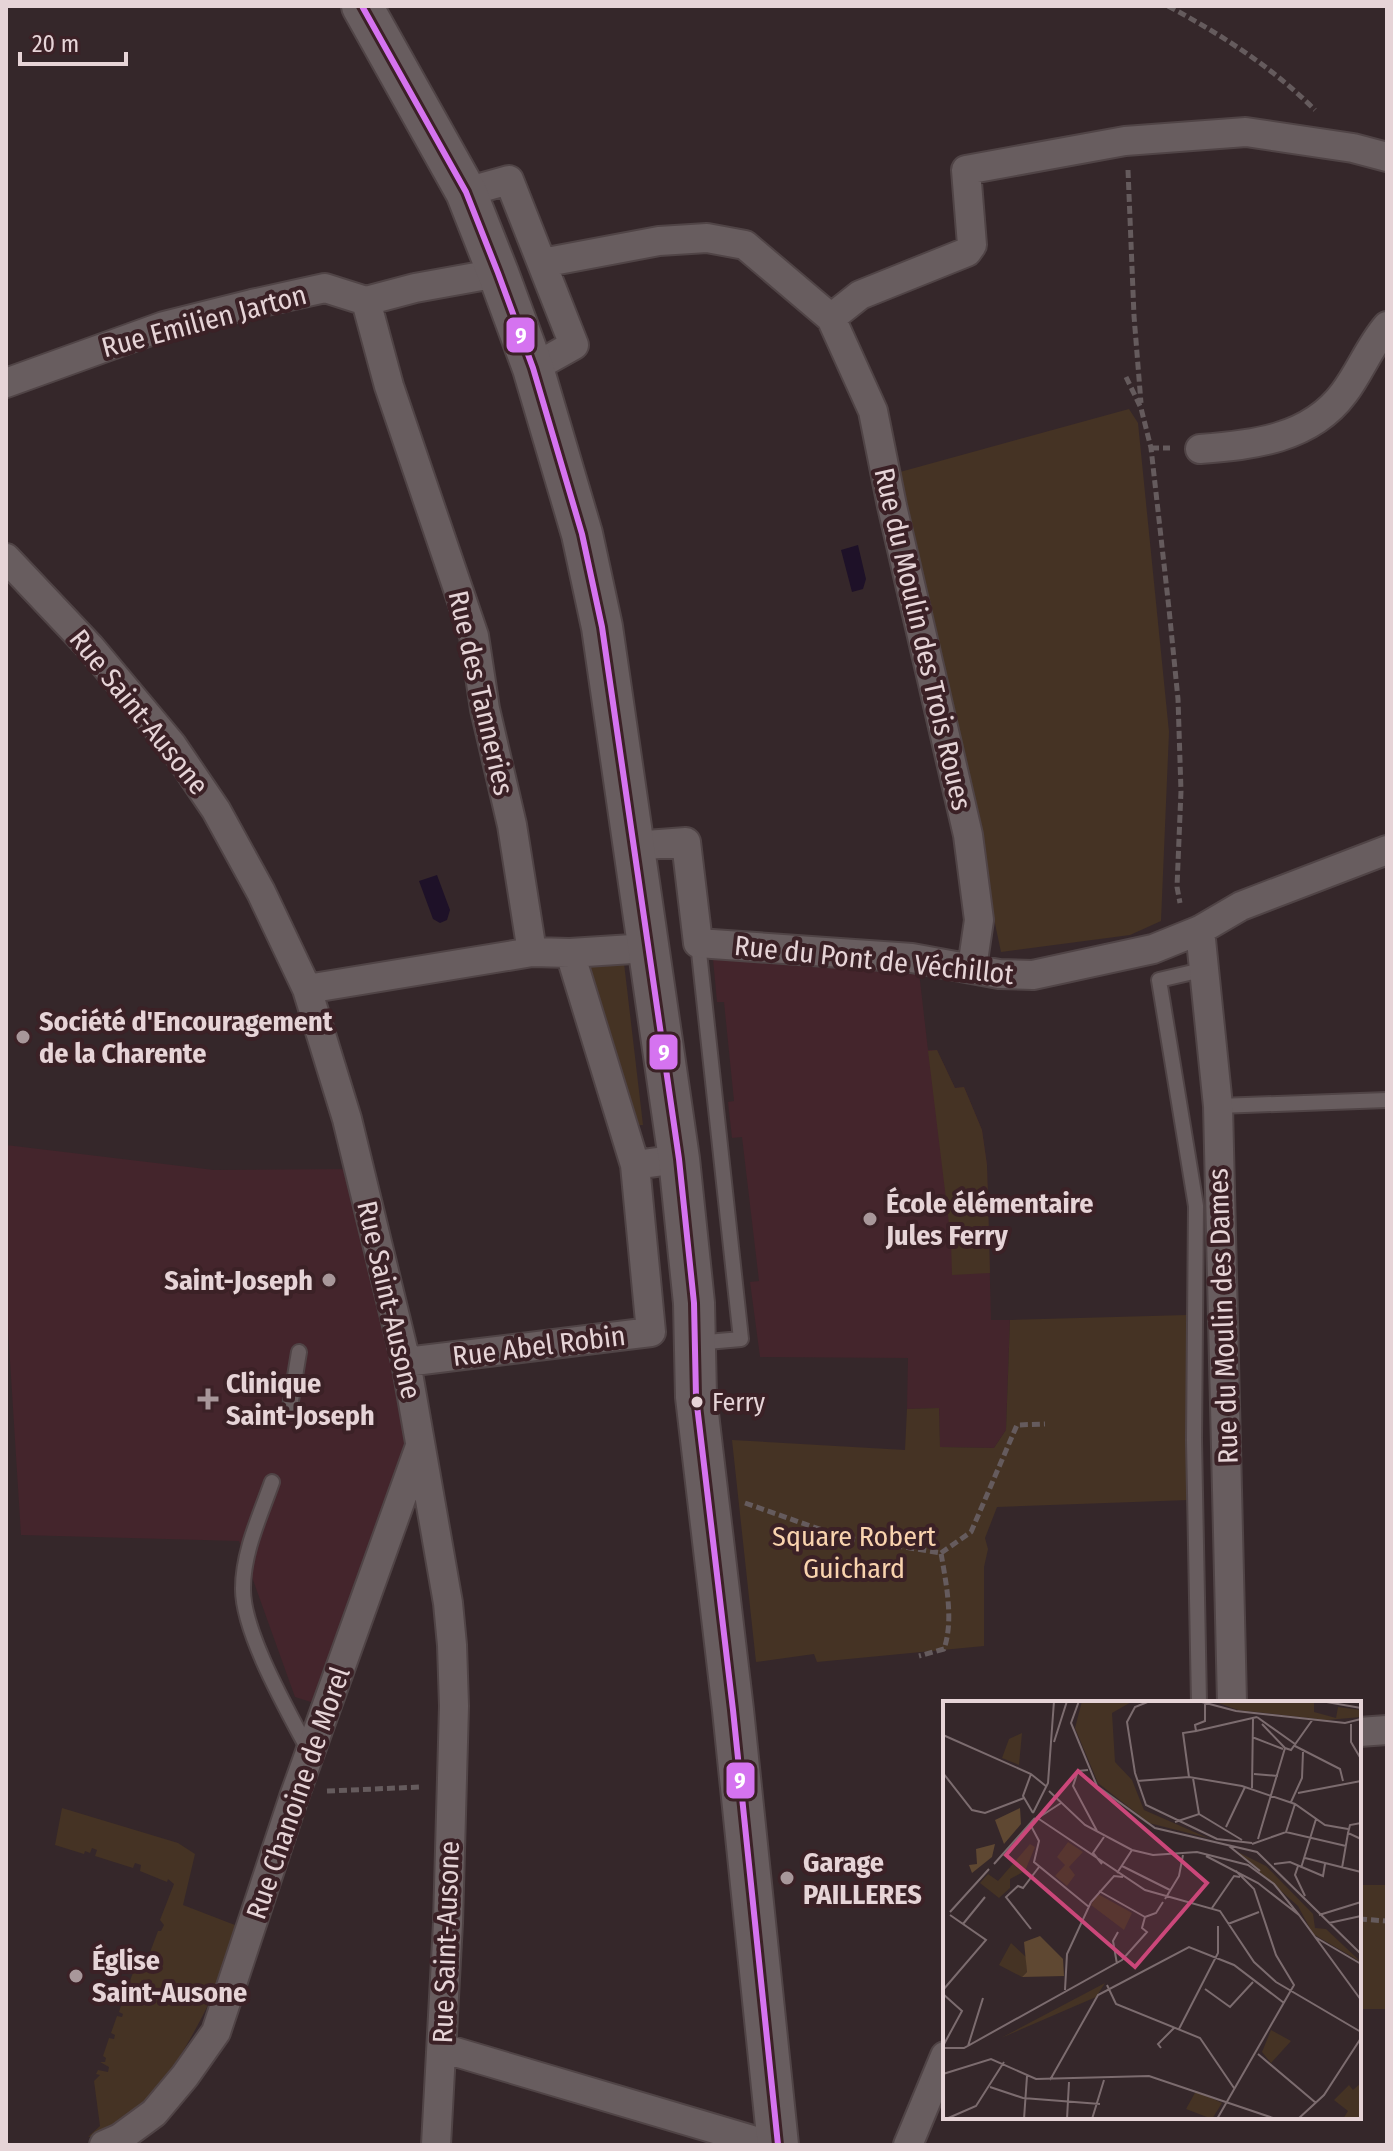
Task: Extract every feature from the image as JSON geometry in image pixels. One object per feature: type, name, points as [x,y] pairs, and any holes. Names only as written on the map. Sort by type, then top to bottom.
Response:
[{"type":"street","points":[[362,6],[466,192],[498,273],[533,368],[582,534],[602,627],[679,1159],[690,1256],[696,1397],[778,2145]]},
{"type":"street","points":[[542,263],[659,241],[707,238],[745,245],[831,318],[860,295],[967,252],[972,245],[966,170],[1125,141],[1246,132],[1353,148],[1387,157]]},
{"type":"street","points":[[466,192],[509,180],[574,345],[533,368]]},
{"type":"street","points":[[366,301],[415,288],[498,273]]},
{"type":"street","name":"Rue Emilien Jarton","points":[[6,383],[164,326],[281,297],[325,288],[366,301]]},
{"type":"street","name":"Rue des Tanneries","points":[[366,301],[389,386],[474,636],[485,709],[512,825],[532,952]]},
{"type":"street","name":"Rue du Moulin des Trois Roues","points":[[831,318],[873,411],[895,522],[968,835],[979,920],[972,968]]},
{"type":"street","points":[[1200,449],[1243,446],[1282,438],[1320,416],[1344,394],[1370,346],[1387,326]]},
{"type":"street","name":"Rue Saint-Ausone","points":[[6,558],[90,647],[172,745],[216,810],[261,892],[307,989],[347,1119],[406,1362],[448,1603],[452,1645],[452,1787],[436,2145]]},
{"type":"street","name":"Rue du Pont de Véchillot","points":[[633,846],[686,842],[698,943],[912,958],[999,974],[1033,975],[1135,954],[1192,933],[1241,906],[1387,850]]},
{"type":"street","name":"Rue du Moulin des Dames","points":[[1192,933],[1206,969],[1218,1106],[1232,1701]]},
{"type":"street","points":[[307,989],[532,952],[648,948]]},
{"type":"street","points":[[570,953],[635,1165],[679,1159]]},
{"type":"street","name":"Rue Abel Robin","points":[[406,1362],[651,1332],[635,1165]]},
{"type":"street","name":"Rue Chanoine de Morel","points":[[104,2145],[120,2138],[154,2113],[216,2032],[294,1797],[419,1447]]},
{"type":"street","points":[[1361,1732],[1387,1730]]},
{"type":"street","points":[[442,2048],[769,2145]]},
{"type":"street","points":[[908,2145],[943,2061]]},
{"type":"lane","points":[[695,1343],[741,1339],[698,943]]},
{"type":"lane","points":[[1199,1701],[1194,1440],[1196,1206],[1159,980],[1206,969]]},
{"type":"lane","points":[[1218,1106],[1387,1100]]},
{"type":"lane","points":[[289,1413],[299,1352]]},
{"type":"lane","points":[[272,1482],[246,1562],[242,1590],[247,1617],[276,1688],[310,1753]]},
{"type":"path","points":[[1168,6],[1236,45],[1286,81],[1353,148]]},
{"type":"path","points":[[1125,141],[1141,408],[1151,448],[1178,699],[1181,791],[1177,887],[1192,933]]},
{"type":"path","points":[[1126,377],[1141,408]]},
{"type":"path","points":[[739,1501],[842,1537],[941,1553],[971,1532],[1017,1425],[1045,1424]]},
{"type":"path","points":[[919,1656],[944,1649],[949,1636],[941,1553]]},
{"type":"path","points":[[294,1797],[321,1791],[371,1787],[452,1787]]},
{"type":"path","points":[[1361,1919],[1387,1921]]},
{"type":"shaded area","points":[[858,545],[866,579],[863,589],[852,592],[841,550]]},
{"type":"shaded area","points":[[437,875],[450,910],[447,920],[440,923],[433,919],[419,881]]},
{"type":"shaded area","name":"École élémentaire Jules Ferry","points":[[713,959],[919,972],[928,1050],[937,1050],[955,1088],[964,1087],[982,1130],[987,1165],[991,1320],[1010,1320],[1006,1430],[994,1448],[940,1447],[939,1408],[907,1409],[908,1358],[760,1357],[750,1282],[759,1281],[742,1137],[732,1138],[728,1102],[734,1101],[724,1002],[717,1002]]},
{"type":"shaded area","name":"Clinique Saint-Joseph","points":[[6,1145],[214,1170],[351,1169],[398,1352],[407,1446],[317,1704],[295,1697],[239,1541],[21,1535],[6,1297]]},
{"type":"green space","points":[[1129,409],[1138,423],[1169,732],[1161,921],[1130,935],[1001,952],[900,472]]},
{"type":"green space","points":[[624,963],[643,1125],[639,1125],[585,964]]},
{"type":"green space","points":[[937,1050],[955,1088],[964,1087],[982,1130],[987,1165],[990,1273],[952,1275],[951,1240],[928,1051]]},
{"type":"green space","name":"Square Robert Guichard","points":[[1187,1315],[1189,1500],[997,1507],[985,1538],[988,1549],[984,1567],[984,1646],[817,1662],[814,1654],[756,1662],[732,1440],[905,1450],[907,1409],[939,1408],[940,1447],[994,1448],[1006,1430],[1010,1320]]},
{"type":"green space","points":[[62,1808],[178,1843],[195,1854],[183,1905],[240,1927],[207,2008],[156,2091],[117,2129],[88,2137],[100,2126],[94,2081],[100,2075],[96,2074],[98,2070],[108,2072],[109,2067],[100,2062],[105,2062],[103,2056],[109,2038],[114,2039],[115,2035],[111,2033],[117,2016],[122,2017],[123,2014],[119,2012],[125,1993],[130,1995],[131,1990],[127,1989],[134,1970],[140,1969],[139,1972],[143,1973],[149,1965],[146,1963],[158,1931],[164,1925],[160,1920],[174,1884],[168,1879],[167,1882],[140,1871],[141,1865],[135,1863],[133,1868],[95,1856],[97,1850],[92,1848],[90,1853],[85,1851],[84,1854],[55,1845]]},
{"type":"green space","points":[[1361,1885],[1387,1885],[1387,2009],[1361,2009]]},
{"type":"transit line","name":"9","points":[[362,6],[466,192],[498,273],[533,368],[582,534],[602,627],[679,1159],[694,1303],[696,1397],[733,1710],[778,2145]]},
{"type":"place","name":"Société d'Encouragement de la Charente","points":[[23,1037]]},
{"type":"place","name":"École élémentaire Jules Ferry","points":[[870,1219]]},
{"type":"place","name":"Saint-Joseph","points":[[329,1280]]},
{"type":"place","name":"Clinique Saint-Joseph","points":[[208,1399]]},
{"type":"place","name":"Ferry","points":[[697,1402]]},
{"type":"place","name":"Garage PAILLERES","points":[[787,1878]]},
{"type":"place","name":"Église Saint-Ausone","points":[[76,1976]]}]
